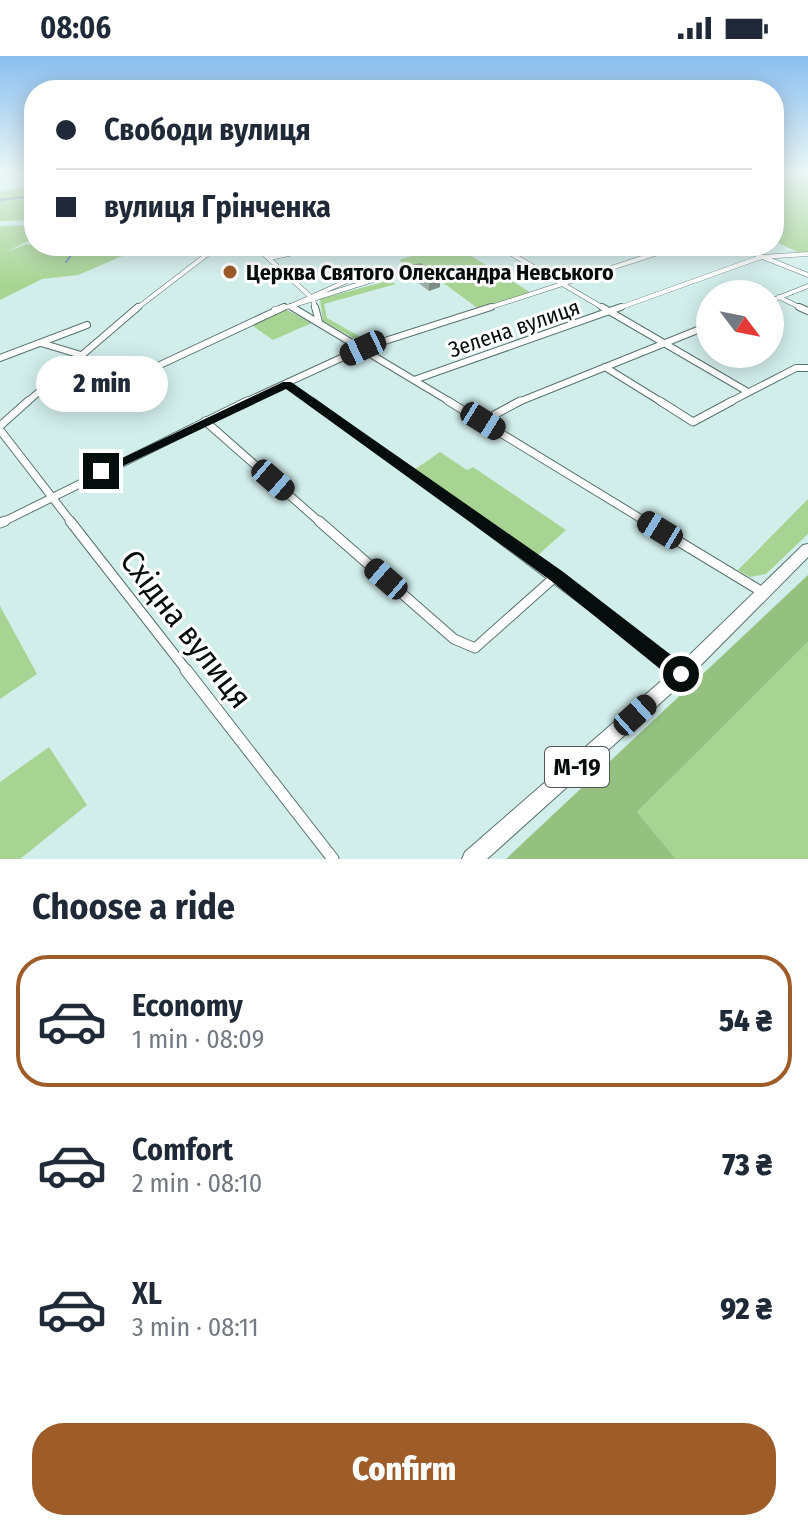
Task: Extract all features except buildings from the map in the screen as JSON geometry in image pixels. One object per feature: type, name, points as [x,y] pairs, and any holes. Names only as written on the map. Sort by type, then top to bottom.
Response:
[{"type":"highway","name":"М-19","points":[[472,859],[681,674],[808,549]]},
{"type":"street","name":"Зелена вулиця","points":[[784,256],[808,254]]},
{"type":"street","points":[[0,428],[154,293],[204,256]]},
{"type":"street","points":[[268,256],[311,297],[319,322]]},
{"type":"street","points":[[270,258],[279,256]]},
{"type":"street","points":[[515,256],[748,392]]},
{"type":"street","points":[[0,523],[49,496],[363,348],[650,256]]},
{"type":"street","name":"Зелена вулиця","points":[[414,380],[761,257],[777,256]]},
{"type":"street","points":[[761,257],[808,275]]},
{"type":"street","points":[[69,367],[115,386],[277,307],[291,306],[311,297],[367,272],[382,277],[311,297]]},
{"type":"street","points":[[784,295],[808,286]]},
{"type":"street","points":[[784,299],[808,311]]},
{"type":"street","points":[[291,306],[764,593]]},
{"type":"street","points":[[0,358],[87,325]]},
{"type":"street","points":[[483,421],[519,402],[696,331]]},
{"type":"street","points":[[41,343],[81,355]]},
{"type":"street","points":[[605,367],[693,422],[796,368],[808,368]]},
{"type":"street","points":[[287,384],[556,576],[681,674]]},
{"type":"street","points":[[205,421],[454,639],[465,644],[475,648],[556,576]]},
{"type":"street","name":"Східна вулиця","points":[[0,428],[49,496],[333,859]]},
{"type":"green space","points":[[0,209],[24,209],[24,220],[0,221]]},
{"type":"green space","points":[[784,209],[808,209],[808,253],[784,246]]},
{"type":"green space","points":[[24,225],[24,243],[8,251],[24,245],[24,256],[122,256],[78,275],[42,279],[0,300],[0,226]]},
{"type":"green space","points":[[411,256],[471,256],[533,294],[480,310],[423,268],[415,270],[399,260]]},
{"type":"green space","points":[[387,281],[396,284],[324,304],[327,318],[371,343],[366,345],[323,321],[320,299]]},
{"type":"green space","points":[[285,309],[312,323],[273,340],[250,324]]},
{"type":"green space","points":[[440,452],[467,470],[473,467],[566,530],[537,556],[414,470]]},
{"type":"green space","points":[[808,499],[808,534],[766,574],[750,577],[738,570]]},
{"type":"green space","points":[[808,575],[808,642],[637,812],[676,859],[506,859]]},
{"type":"green space","points":[[0,606],[37,674],[0,699]]},
{"type":"green space","points":[[808,642],[808,859],[676,859],[637,812]]},
{"type":"green space","points":[[49,747],[87,805],[20,859],[0,859],[0,782]]},
{"type":"waterway","points":[[66,262],[70,256]]},
{"type":"place","name":"Церква Святого Олександра Невського","points":[[230,272]]},
{"type":"route","points":[[101,471],[287,384],[556,576],[681,674]]}]
